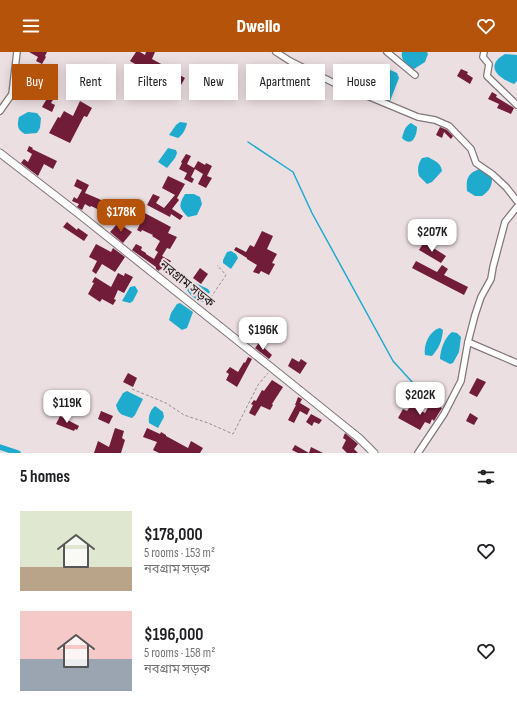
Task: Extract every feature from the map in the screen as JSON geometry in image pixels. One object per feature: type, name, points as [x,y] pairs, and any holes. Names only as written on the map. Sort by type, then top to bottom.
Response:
[{"type":"main road","name":"নবগ্রাম সড়ক","points":[[0,153],[201,311],[359,438],[374,453]]},
{"type":"street","points":[[0,111],[12,94],[17,52]]},
{"type":"street","points":[[276,52],[290,61],[356,94],[365,95],[418,117],[435,120],[449,126],[471,149],[476,163],[492,174],[506,187],[517,201]]},
{"type":"street","points":[[387,52],[415,75]]},
{"type":"street","points":[[484,52],[483,57],[489,64],[487,76],[517,105]]},
{"type":"street","points":[[418,453],[444,414],[462,381],[468,342],[481,297],[490,279],[505,222],[517,207]]},
{"type":"street","points":[[468,342],[517,363]]},
{"type":"path","points":[[201,311],[226,275],[217,265]]},
{"type":"path","points":[[132,389],[166,403],[184,415],[208,423],[233,434],[258,385],[272,368]]},
{"type":"water","points":[[402,52],[427,52],[428,54],[425,62],[414,69],[402,58]]},
{"type":"water","points":[[505,54],[517,55],[517,81],[514,84],[499,75],[494,67],[499,58]]},
{"type":"water","points":[[390,70],[397,73],[399,78],[390,101],[384,100],[390,100]]},
{"type":"water","points":[[28,112],[37,113],[41,118],[40,128],[37,133],[25,134],[19,129],[19,117]]},
{"type":"water","points":[[180,122],[187,123],[181,135],[178,138],[169,135],[176,125]]},
{"type":"water","points":[[411,123],[417,127],[417,130],[413,140],[409,142],[402,138],[406,127]]},
{"type":"water","points":[[168,148],[176,150],[177,153],[167,168],[158,162]]},
{"type":"water","points":[[428,157],[439,164],[442,171],[432,182],[427,184],[419,176],[418,169],[422,158]]},
{"type":"water","points":[[479,169],[486,172],[492,178],[492,181],[487,192],[482,196],[475,196],[467,191],[467,180],[472,173]]},
{"type":"water","points":[[185,194],[194,194],[200,197],[202,204],[197,215],[188,217],[181,209],[180,204]]},
{"type":"water","points":[[231,251],[236,254],[238,258],[231,269],[223,263],[223,260],[227,252]]},
{"type":"water","points":[[193,282],[208,289],[210,292],[205,301],[202,302],[196,299],[187,290]]},
{"type":"water","points":[[135,286],[138,291],[133,301],[130,303],[122,301],[130,287]]},
{"type":"water","points":[[180,303],[193,312],[187,328],[182,330],[169,320],[171,313],[177,304]]},
{"type":"water","points":[[440,328],[443,330],[438,347],[432,356],[425,355],[425,347],[428,338],[436,329]]},
{"type":"water","points":[[452,332],[457,333],[461,337],[459,352],[453,363],[450,364],[440,359],[443,344]]},
{"type":"water","points":[[127,391],[143,399],[132,418],[120,413],[116,405],[123,393]]},
{"type":"water","points":[[155,406],[163,412],[164,417],[158,428],[149,423],[150,414]]},
{"type":"building","points":[[29,52],[47,52],[42,64],[36,61],[38,57]]},
{"type":"building","points":[[136,52],[140,52],[145,55],[146,52],[155,52],[152,59],[161,64],[135,64],[130,61]]},
{"type":"building","points":[[461,69],[468,72],[467,74],[473,78],[470,84],[457,76]]},
{"type":"building","points":[[181,76],[185,78],[181,85]]},
{"type":"building","points":[[492,92],[497,95],[496,97],[514,108],[511,114],[497,108],[499,104],[488,99]]},
{"type":"building","points":[[46,100],[53,100],[51,103],[55,105],[52,112],[42,107]]},
{"type":"building","points":[[80,101],[92,108],[87,117],[84,116],[70,143],[49,133],[58,117],[60,118],[64,111],[73,116]]},
{"type":"building","points":[[440,127],[447,130],[453,136],[451,139],[444,132],[442,138],[436,135]]},
{"type":"building","points":[[29,146],[33,148],[32,149],[57,161],[53,169],[44,164],[38,176],[21,163],[24,159],[28,162],[32,154],[27,151]]},
{"type":"building","points":[[186,154],[191,156],[187,164],[194,168],[198,161],[205,165],[206,163],[212,166],[207,176],[212,178],[206,188],[198,184],[203,174],[195,169],[191,177],[194,179],[192,183],[184,179],[187,173],[179,169]]},
{"type":"building","points":[[168,176],[185,184],[177,198],[179,200],[172,209],[183,216],[180,220],[171,214],[170,217],[147,205],[153,194],[160,197],[156,203],[164,208],[175,195],[162,188]]},
{"type":"building","points":[[77,179],[89,185],[85,193],[99,199],[117,210],[112,219],[107,216],[108,214],[91,206],[90,207],[85,204],[82,210],[77,207],[79,204],[72,201],[74,197],[77,199],[82,190],[74,186]]},
{"type":"building","points":[[139,210],[171,227],[168,233],[177,237],[170,249],[167,248],[162,256],[171,261],[167,268],[172,272],[170,275],[160,269],[159,271],[156,267],[132,250],[136,244],[142,247],[141,250],[154,259],[158,252],[155,250],[160,241],[152,236],[153,235],[142,230],[141,232],[137,230],[143,218],[137,214]]},
{"type":"building","points":[[67,222],[77,230],[78,228],[88,235],[84,241],[63,227]]},
{"type":"building","points":[[118,223],[132,232],[123,243],[110,232]]},
{"type":"building","points":[[262,231],[273,236],[267,249],[277,254],[272,263],[275,264],[269,275],[261,271],[259,274],[253,272],[257,265],[234,250],[236,247],[246,252],[250,245],[254,247]]},
{"type":"building","points":[[424,242],[446,256],[441,263],[419,250]]},
{"type":"building","points":[[96,244],[111,252],[113,248],[125,257],[115,272],[102,264],[96,274],[92,271],[97,261],[89,257]]},
{"type":"building","points":[[416,261],[437,272],[442,265],[448,269],[444,275],[468,287],[464,295],[412,268]]},
{"type":"building","points":[[200,268],[208,274],[201,284],[193,278]]},
{"type":"building","points":[[118,273],[124,276],[125,273],[133,277],[124,293],[118,290],[114,299],[116,300],[113,305],[102,299],[100,302],[88,294],[94,283],[92,282],[95,277],[111,287]]},
{"type":"building","points":[[256,327],[268,336],[263,343],[251,335]]},
{"type":"building","points":[[259,343],[272,355],[269,359],[255,348]]},
{"type":"building","points":[[248,357],[252,359],[237,387],[226,380],[229,374],[226,372],[230,367],[238,372]]},
{"type":"building","points":[[292,358],[299,362],[301,359],[307,363],[300,374],[288,366]]},
{"type":"building","points":[[128,373],[137,378],[133,387],[123,382]]},
{"type":"building","points":[[477,378],[486,382],[477,397],[469,393]]},
{"type":"building","points":[[272,380],[283,387],[272,404],[273,405],[270,410],[261,406],[255,416],[249,413],[253,405],[251,404],[254,400],[256,401],[262,390],[264,391]]},
{"type":"building","points":[[298,397],[302,399],[300,403],[310,409],[307,415],[300,411],[294,423],[288,420],[296,405]]},
{"type":"building","points":[[431,402],[442,408],[434,421],[432,419],[430,424],[425,422],[420,430],[398,418],[403,409],[407,411],[411,405],[425,413]]},
{"type":"building","points":[[101,411],[113,416],[109,424],[98,419]]},
{"type":"building","points":[[470,413],[478,418],[474,425],[466,421]]},
{"type":"building","points":[[311,414],[322,420],[319,424],[314,422],[312,426],[306,422]]},
{"type":"building","points":[[60,416],[79,426],[77,430],[75,429],[74,431],[56,424]]},
{"type":"building","points":[[115,428],[124,431],[122,438],[125,440],[121,453],[94,453],[98,441],[109,447]]},
{"type":"building","points":[[147,428],[160,434],[161,432],[188,448],[191,441],[203,448],[200,453],[159,453],[153,450],[157,442],[143,437]]},
{"type":"building","points":[[345,433],[358,444],[354,449],[358,453],[347,453],[342,448],[346,440],[343,438]]},
{"type":"building","points":[[295,445],[309,453],[298,453],[292,450]]},
{"type":"building","points":[[311,447],[323,453],[309,453]]},
{"type":"waterway","points":[[248,142],[293,172],[312,213],[393,361],[413,383],[421,385]]},
{"type":"waterway","points":[[0,447],[18,453]]}]
